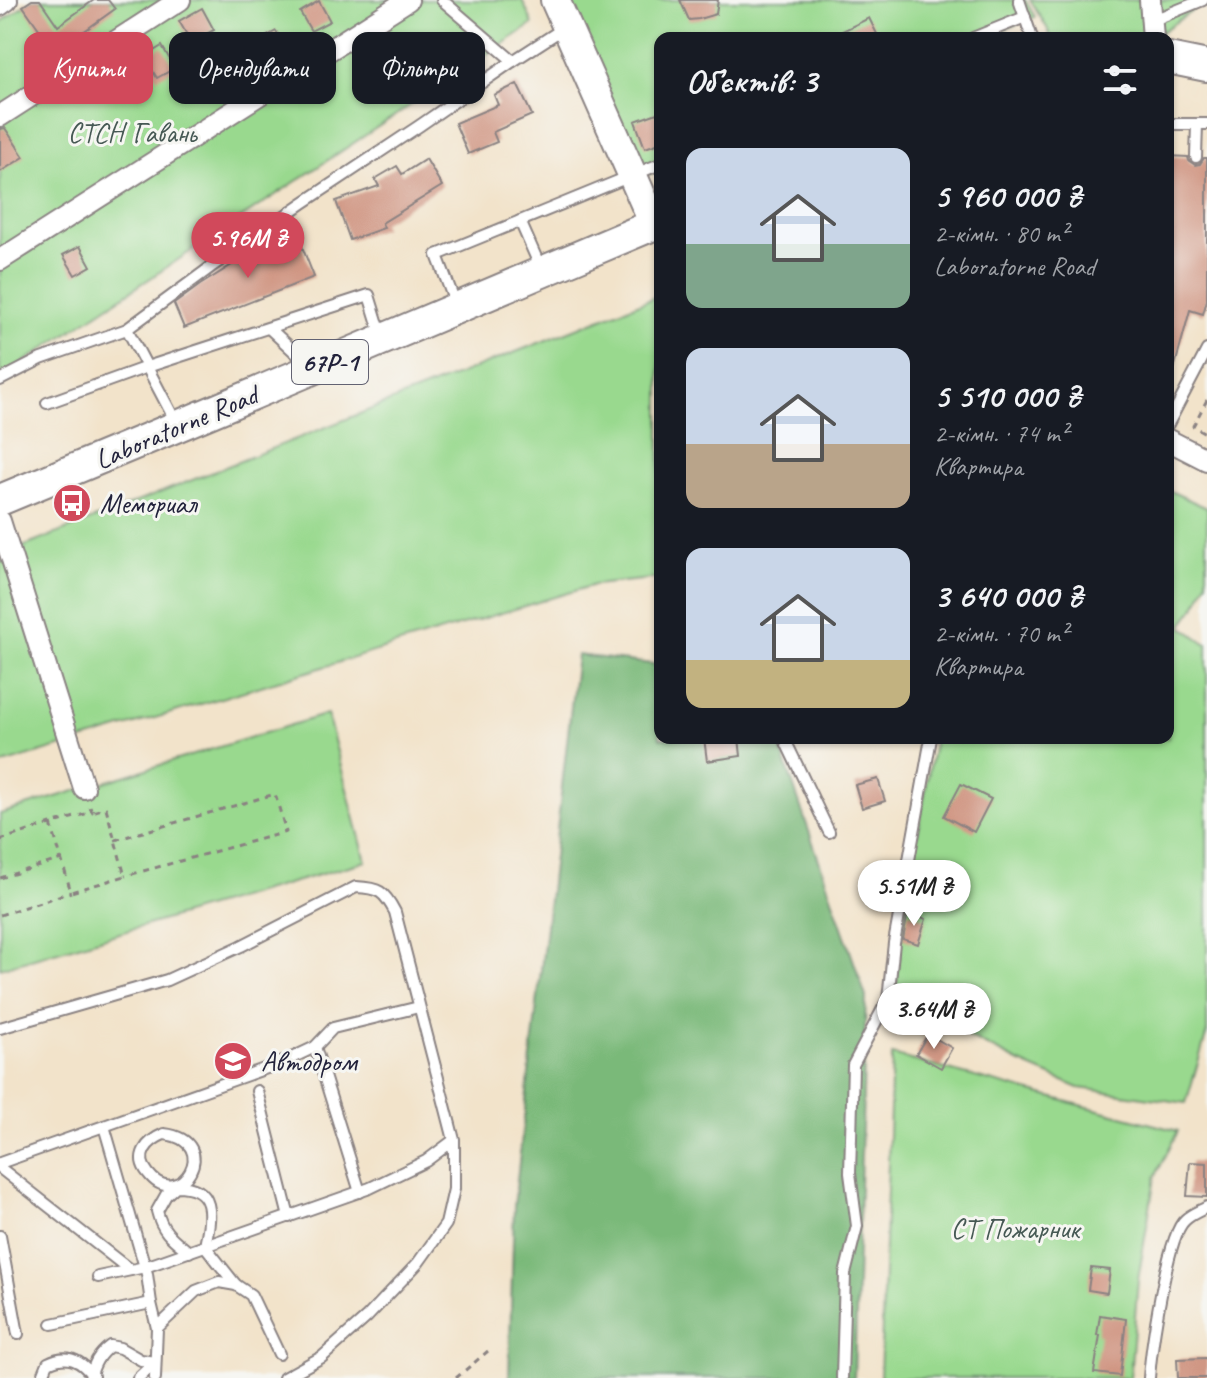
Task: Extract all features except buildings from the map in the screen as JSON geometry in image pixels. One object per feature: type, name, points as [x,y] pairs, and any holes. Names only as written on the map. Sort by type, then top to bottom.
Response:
[{"type":"main road","points":[[555,0],[632,176],[654,217]]},
{"type":"main road","points":[[1174,59],[1207,66]]},
{"type":"main road","name":"Laboratorne Road","points":[[0,500],[654,224]]},
{"type":"street","points":[[0,5],[7,0]]},
{"type":"street","points":[[0,116],[180,0]]},
{"type":"street","points":[[0,260],[408,0]]},
{"type":"street","points":[[1174,443],[1207,460]]},
{"type":"street","points":[[0,521],[84,788]]},
{"type":"lane","points":[[442,0],[513,61]]},
{"type":"lane","points":[[1019,0],[1030,32]]},
{"type":"lane","points":[[1151,20],[1203,0]]},
{"type":"lane","points":[[988,32],[1025,17]]},
{"type":"lane","points":[[0,380],[41,359],[127,329],[303,203],[567,26]]},
{"type":"lane","points":[[1174,124],[1202,124],[1196,157]]},
{"type":"lane","points":[[457,308],[437,255],[654,167]]},
{"type":"lane","points":[[520,221],[542,272]]},
{"type":"lane","points":[[47,403],[369,295],[383,339]]},
{"type":"lane","points":[[269,328],[314,369]]},
{"type":"lane","points":[[127,329],[178,426]]},
{"type":"lane","points":[[1174,413],[1207,350]]},
{"type":"lane","points":[[787,744],[829,832]]},
{"type":"lane","points":[[842,1378],[845,1274],[857,1226],[850,1173],[853,1065],[888,999],[894,943],[930,744]]},
{"type":"lane","points":[[0,1028],[167,980],[356,887],[375,888],[387,898],[395,912],[454,1140],[454,1189],[446,1224],[418,1263],[367,1317],[322,1357],[284,1378]]},
{"type":"lane","points":[[0,1166],[281,1063],[315,1047],[333,1028],[419,1007]]},
{"type":"lane","points":[[315,1047],[360,1192]]},
{"type":"lane","points":[[257,1091],[289,1217]]},
{"type":"lane","points":[[104,1126],[145,1267],[157,1328],[155,1378]]},
{"type":"lane","points":[[189,1252],[166,1233],[157,1211],[166,1195],[176,1186],[186,1177],[194,1154],[179,1136],[164,1134],[152,1139],[144,1150],[142,1160],[146,1172],[156,1182],[168,1186],[176,1186],[188,1186],[198,1189],[207,1198],[210,1212],[205,1246],[236,1285],[251,1295],[279,1354]]},
{"type":"lane","points":[[98,1277],[145,1267],[360,1192],[426,1161],[454,1140]]},
{"type":"lane","points":[[0,1166],[130,1270]]},
{"type":"lane","points":[[1149,1378],[1170,1252],[1183,1221],[1207,1207]]},
{"type":"lane","points":[[0,1236],[18,1334]]},
{"type":"lane","points":[[157,1328],[196,1291],[219,1282],[236,1285]]},
{"type":"lane","points":[[52,1324],[151,1303]]},
{"type":"lane","points":[[92,1377],[94,1364],[101,1352],[110,1346],[141,1360],[155,1362]]},
{"type":"lane","points":[[42,1378],[48,1363],[57,1358],[76,1359],[92,1377]]},
{"type":"lane","points":[[138,1378],[155,1362]]},
{"type":"path","points":[[1207,400],[1193,426],[1207,434]]},
{"type":"path","points":[[84,788],[92,812]]},
{"type":"path","points":[[0,915],[125,876],[286,832],[275,794],[115,840]]},
{"type":"path","points":[[0,840],[106,808],[125,876]]},
{"type":"path","points":[[51,824],[71,892]]},
{"type":"path","points":[[0,878],[62,859]]},
{"type":"path","points":[[456,1378],[488,1351]]},
{"type":"green space","name":"СТСН Гавань","points":[[32,0],[522,0],[533,24],[485,56],[485,32],[352,32],[352,104],[413,104],[0,378],[0,23]]},
{"type":"green space","points":[[560,0],[1025,0],[1035,17],[998,32],[654,32],[654,172],[640,178]]},
{"type":"green space","points":[[1030,0],[1207,0],[1161,32],[1049,32]]},
{"type":"green space","points":[[654,297],[654,579],[594,585],[0,765],[0,556]]},
{"type":"green space","points":[[1174,493],[1207,508],[1207,582],[1197,605],[1182,626],[1207,644],[1207,1032],[1186,1103],[1079,1088],[1018,1062],[895,999],[905,904],[934,744],[1174,744]]},
{"type":"green space","points":[[577,655],[654,664],[654,744],[779,744],[866,997],[854,1378],[509,1378],[514,1206]]},
{"type":"green space","points":[[327,714],[366,861],[0,968],[0,814]]},
{"type":"green space","name":"СТ Пожарник","points":[[892,1055],[1178,1131],[1155,1177],[1138,1280],[1130,1378],[880,1378]]},
{"type":"place","name":"Мемориал","points":[[72,503]]},
{"type":"place","name":"Автодром","points":[[233,1061]]}]
